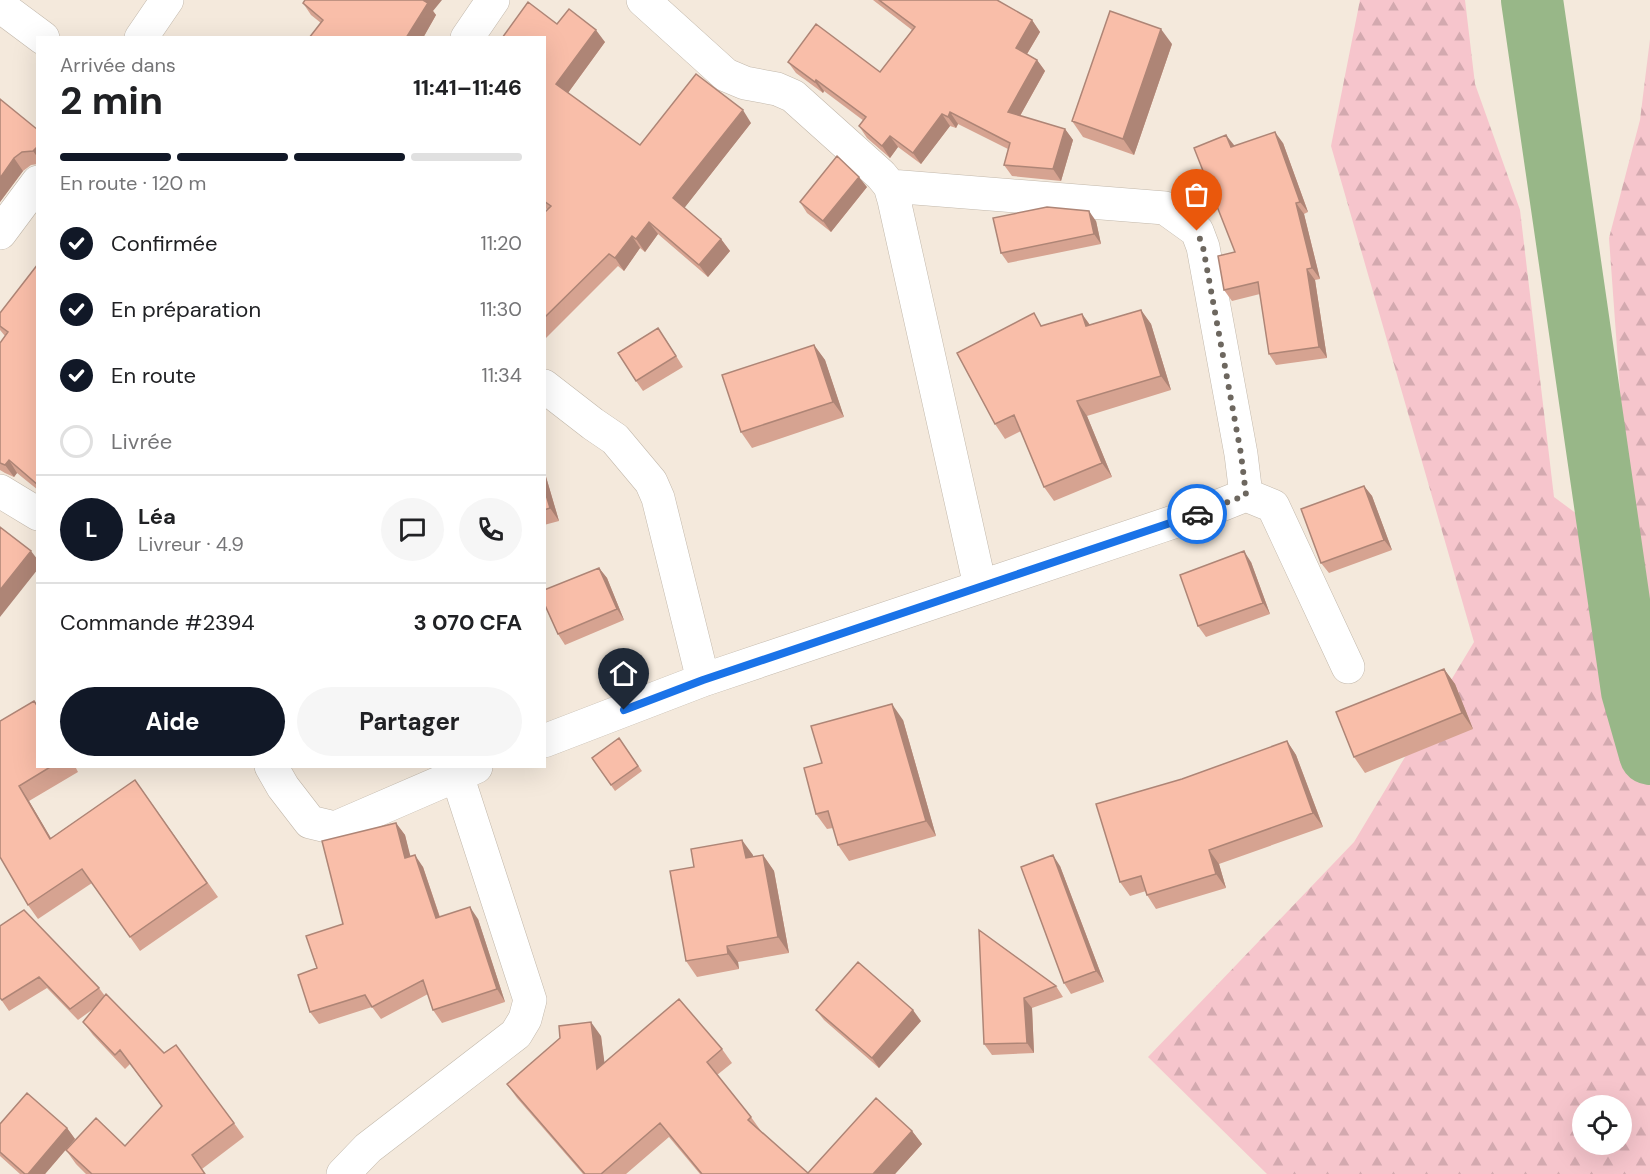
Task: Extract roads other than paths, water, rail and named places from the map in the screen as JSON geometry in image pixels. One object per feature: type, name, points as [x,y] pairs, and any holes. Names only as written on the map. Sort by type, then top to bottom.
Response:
[{"type":"street","points":[[142,36],[167,0]]},
{"type":"street","points":[[468,36],[493,0]]},
{"type":"street","points":[[643,0],[726,75],[745,83],[777,89],[793,96],[881,175],[890,186],[980,586]]},
{"type":"street","points":[[0,6],[40,36]]},
{"type":"street","points":[[0,233],[36,185]]},
{"type":"street","points":[[890,186],[1165,208],[1197,231],[1203,247],[1241,454],[1246,495]]},
{"type":"street","points":[[546,388],[615,439],[651,482],[658,498],[703,680]]},
{"type":"street","points":[[0,491],[36,513]]},
{"type":"street","points":[[546,740],[703,680],[1195,515],[1246,495],[1273,506],[1348,667]]},
{"type":"street","points":[[272,768],[283,787],[310,822],[335,828],[467,771],[530,1000],[525,1019],[516,1034],[368,1148],[343,1174]]},
{"type":"waterway","points":[[1532,0],[1632,691],[1650,754]]}]
